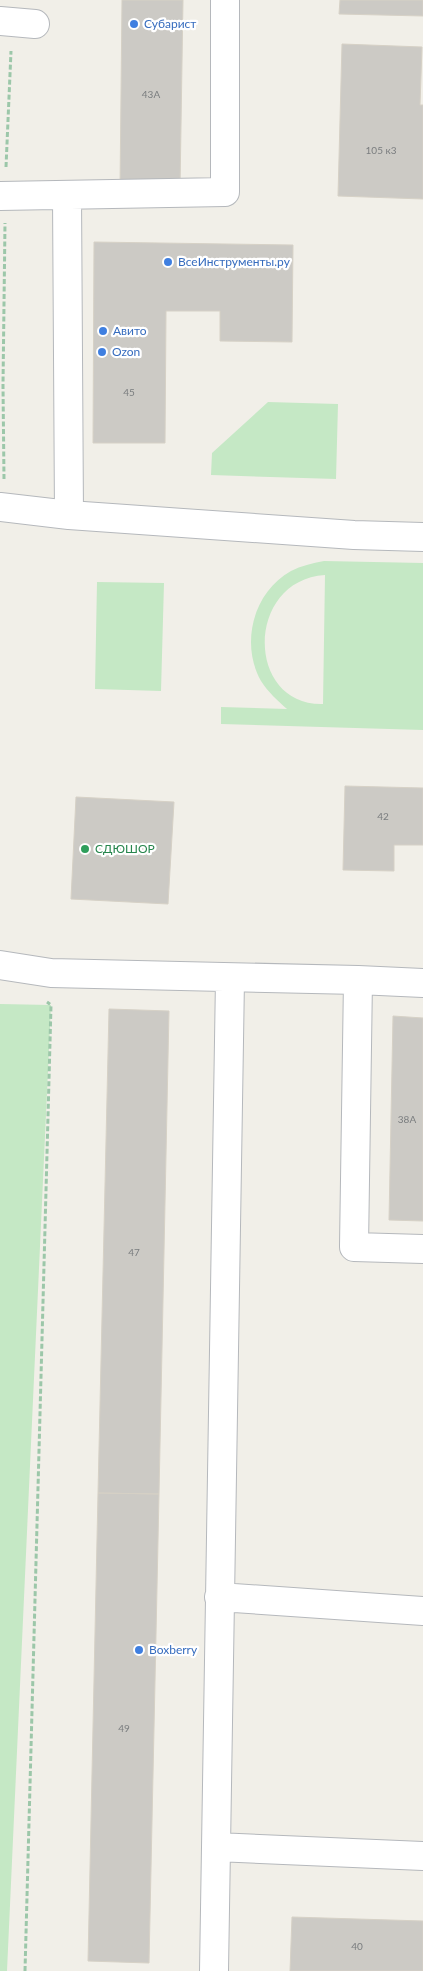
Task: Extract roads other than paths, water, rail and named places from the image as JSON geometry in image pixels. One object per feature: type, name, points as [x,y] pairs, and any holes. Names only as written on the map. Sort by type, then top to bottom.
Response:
[{"type":"lane","points":[[3,196],[225,192],[225,0]]},
{"type":"lane","points":[[67,196],[69,515]]},
{"type":"lane","points":[[2,508],[69,515],[354,535],[423,537]]},
{"type":"lane","points":[[0,964],[51,974],[423,983]]},
{"type":"lane","points":[[214,1971],[230,979]]},
{"type":"lane","points":[[358,980],[354,1247],[423,1249]]},
{"type":"lane","points":[[219,1597],[423,1611]]},
{"type":"lane","points":[[216,1847],[423,1856]]},
{"type":"place","name":"Субарист","points":[[134,24]]},
{"type":"place","name":"ВсеИнструменты.ру","points":[[168,262]]},
{"type":"place","name":"Авито","points":[[103,331]]},
{"type":"place","name":"Ozon","points":[[102,352]]},
{"type":"place","name":"СДЮШОР","points":[[85,849]]},
{"type":"place","name":"Boxberry","points":[[139,1650]]}]
